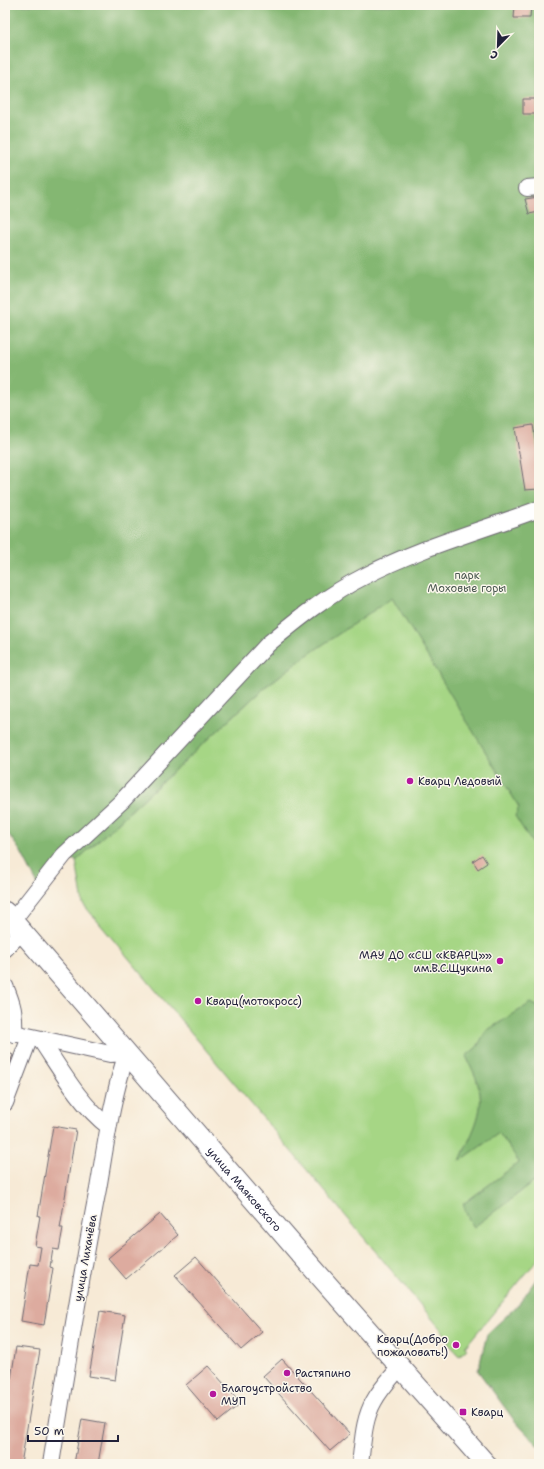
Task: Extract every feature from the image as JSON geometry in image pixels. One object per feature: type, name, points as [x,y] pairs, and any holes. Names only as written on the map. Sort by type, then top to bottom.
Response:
[{"type":"main road","name":"улица Маяковского","points":[[13,921],[486,1464]]},
{"type":"street","points":[[5,949],[13,921],[64,855],[122,801],[268,644],[294,622],[356,581],[388,564],[456,537],[539,509]]},
{"type":"street","points":[[5,986],[13,1005],[15,1016],[9,1033],[110,1054],[127,1053]]},
{"type":"street","points":[[5,1103],[35,1038]]},
{"type":"street","points":[[35,1038],[98,1118],[108,1126]]},
{"type":"street","name":"улица Лихачёва","points":[[51,1464],[81,1275],[108,1126],[119,1076],[127,1053]]},
{"type":"street","points":[[360,1464],[366,1423],[370,1410],[383,1387],[400,1367]]},
{"type":"green space","name":"парк Моховые горы","points":[[5,5],[301,5],[327,8],[332,5],[539,5],[539,854],[515,816],[519,807],[392,598],[306,656],[265,687],[76,861],[64,855],[39,887],[21,852],[5,829]]},
{"type":"green space","name":"парк Моховые горы","points":[[539,238],[539,1258],[465,1347],[467,1349],[459,1356],[447,1343],[450,1340],[83,904],[76,861],[265,687],[306,656]]},
{"type":"green space","points":[[531,1003],[539,1007],[539,1178],[474,1227],[468,1218],[463,1204],[518,1163],[516,1157],[499,1133],[460,1161],[476,1124],[480,1105],[480,1095],[477,1081],[466,1056],[477,1047],[486,1031]]},
{"type":"green space","points":[[539,1275],[539,1447],[514,1420],[478,1371],[487,1334],[519,1304]]},
{"type":"building","points":[[515,5],[531,5],[530,18],[514,18]]},
{"type":"building","points":[[523,99],[537,99],[536,114],[523,114]]},
{"type":"building","points":[[539,197],[539,212],[529,214],[525,199]]},
{"type":"building","points":[[533,425],[539,460],[539,489],[525,490],[515,428]]},
{"type":"building","points":[[482,855],[487,863],[478,869],[473,861]]},
{"type":"building","points":[[5,1051],[13,1055],[5,1076]]},
{"type":"building","points":[[53,1126],[76,1130],[60,1228],[63,1228],[59,1250],[53,1249],[50,1267],[53,1268],[44,1325],[21,1321],[30,1264],[38,1265],[41,1247],[35,1246],[40,1216],[38,1216]]},
{"type":"building","points":[[160,1214],[178,1235],[126,1279],[108,1258]]},
{"type":"building","points":[[196,1257],[262,1332],[241,1350],[175,1275]]},
{"type":"building","points":[[100,1311],[125,1315],[115,1380],[89,1376]]},
{"type":"building","points":[[16,1347],[40,1350],[21,1464],[5,1464],[5,1417]]},
{"type":"building","points":[[282,1359],[350,1434],[330,1451],[263,1376]]},
{"type":"building","name":"Благоустройство МУП","points":[[208,1366],[241,1403],[218,1422],[186,1385]]},
{"type":"building","points":[[82,1419],[105,1423],[98,1464],[74,1464]]},
{"type":"place","name":"Кварц Ледовый","points":[[410,781]]},
{"type":"place","name":"МАУ ДО «СШ «КВАРЦ»» им.В.С.Щукина","points":[[500,961]]},
{"type":"place","name":"Кварц(мотокросс)","points":[[198,1001]]},
{"type":"place","name":"Кварц(Добро пожаловать!)","points":[[456,1345]]},
{"type":"place","name":"Растяпино","points":[[287,1373]]},
{"type":"place","name":"Благоустройство МУП","points":[[213,1394]]},
{"type":"place","name":"Кварц","points":[[463,1412]]}]
